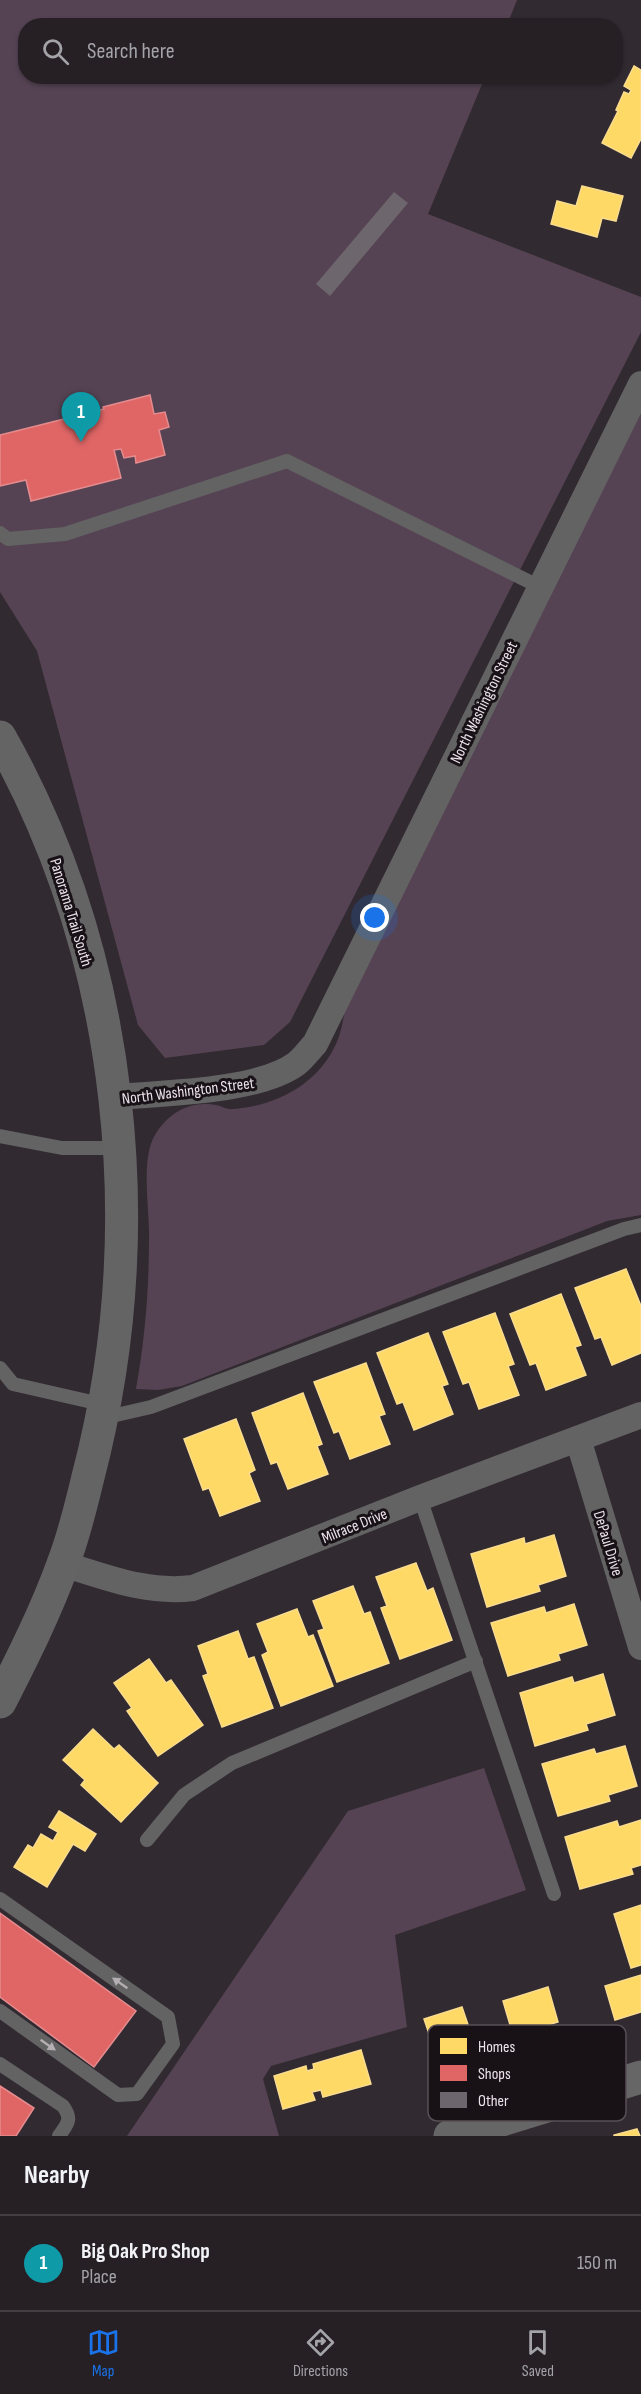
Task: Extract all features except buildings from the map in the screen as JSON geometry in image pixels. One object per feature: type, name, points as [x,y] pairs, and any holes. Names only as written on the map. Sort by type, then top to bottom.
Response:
[{"type":"main road","name":"Panorama Trail South","points":[[0,737],[15,764],[49,841],[73,908],[92,977],[116,1097]]},
{"type":"main road","name":"North Washington Street","points":[[0,1702],[63,1564],[82,1502],[104,1411],[114,1350],[121,1271],[116,1097]]},
{"type":"main road","points":[[626,2082],[641,2077]]},
{"type":"main road","points":[[450,2136],[499,2121]]},
{"type":"street","name":"North Washington Street","points":[[116,1097],[198,1090],[263,1081],[296,1064],[315,1044],[641,384]]},
{"type":"street","name":"Milrace Drive","points":[[63,1564],[139,1587],[174,1591],[193,1588],[420,1498],[641,1415]]},
{"type":"street","name":"DePaul Drive","points":[[578,1439],[641,1647]]},
{"type":"lane","points":[[0,533],[8,539],[65,534],[287,461],[540,587]]},
{"type":"lane","points":[[0,1136],[62,1148],[119,1148]]},
{"type":"lane","points":[[0,1368],[13,1384],[104,1411],[151,1407],[613,1233],[641,1225]]},
{"type":"lane","points":[[420,1498],[554,1894]]},
{"type":"lane","points":[[147,1840],[184,1795],[232,1763],[476,1661]]},
{"type":"lane","points":[[0,1899],[168,2017],[173,2044],[136,2094],[118,2095],[0,2011]]},
{"type":"lane","points":[[0,2064],[63,2106],[69,2114],[68,2122],[59,2136]]},
{"type":"shaded area","points":[[0,0],[517,0],[510,18],[18,18],[18,84],[482,84],[428,214],[641,297],[641,332],[290,1022],[264,1045],[165,1058],[138,1025],[37,651],[0,592]]},
{"type":"shaded area","points":[[641,408],[641,1215],[607,1221],[182,1386],[158,1390],[136,1389],[144,1333],[148,1277],[147,1171],[150,1145],[155,1135],[166,1120],[189,1106],[206,1104],[233,1109],[280,1098],[307,1081],[328,1058],[339,1036],[345,1009]]},
{"type":"shaded area","points":[[484,1768],[526,1890],[395,1935],[407,2027],[271,2066],[263,2079],[279,2136],[127,2136],[348,1811]]},
{"type":"place","name":"Big Oak Pro Shop","points":[[81,442]]}]
